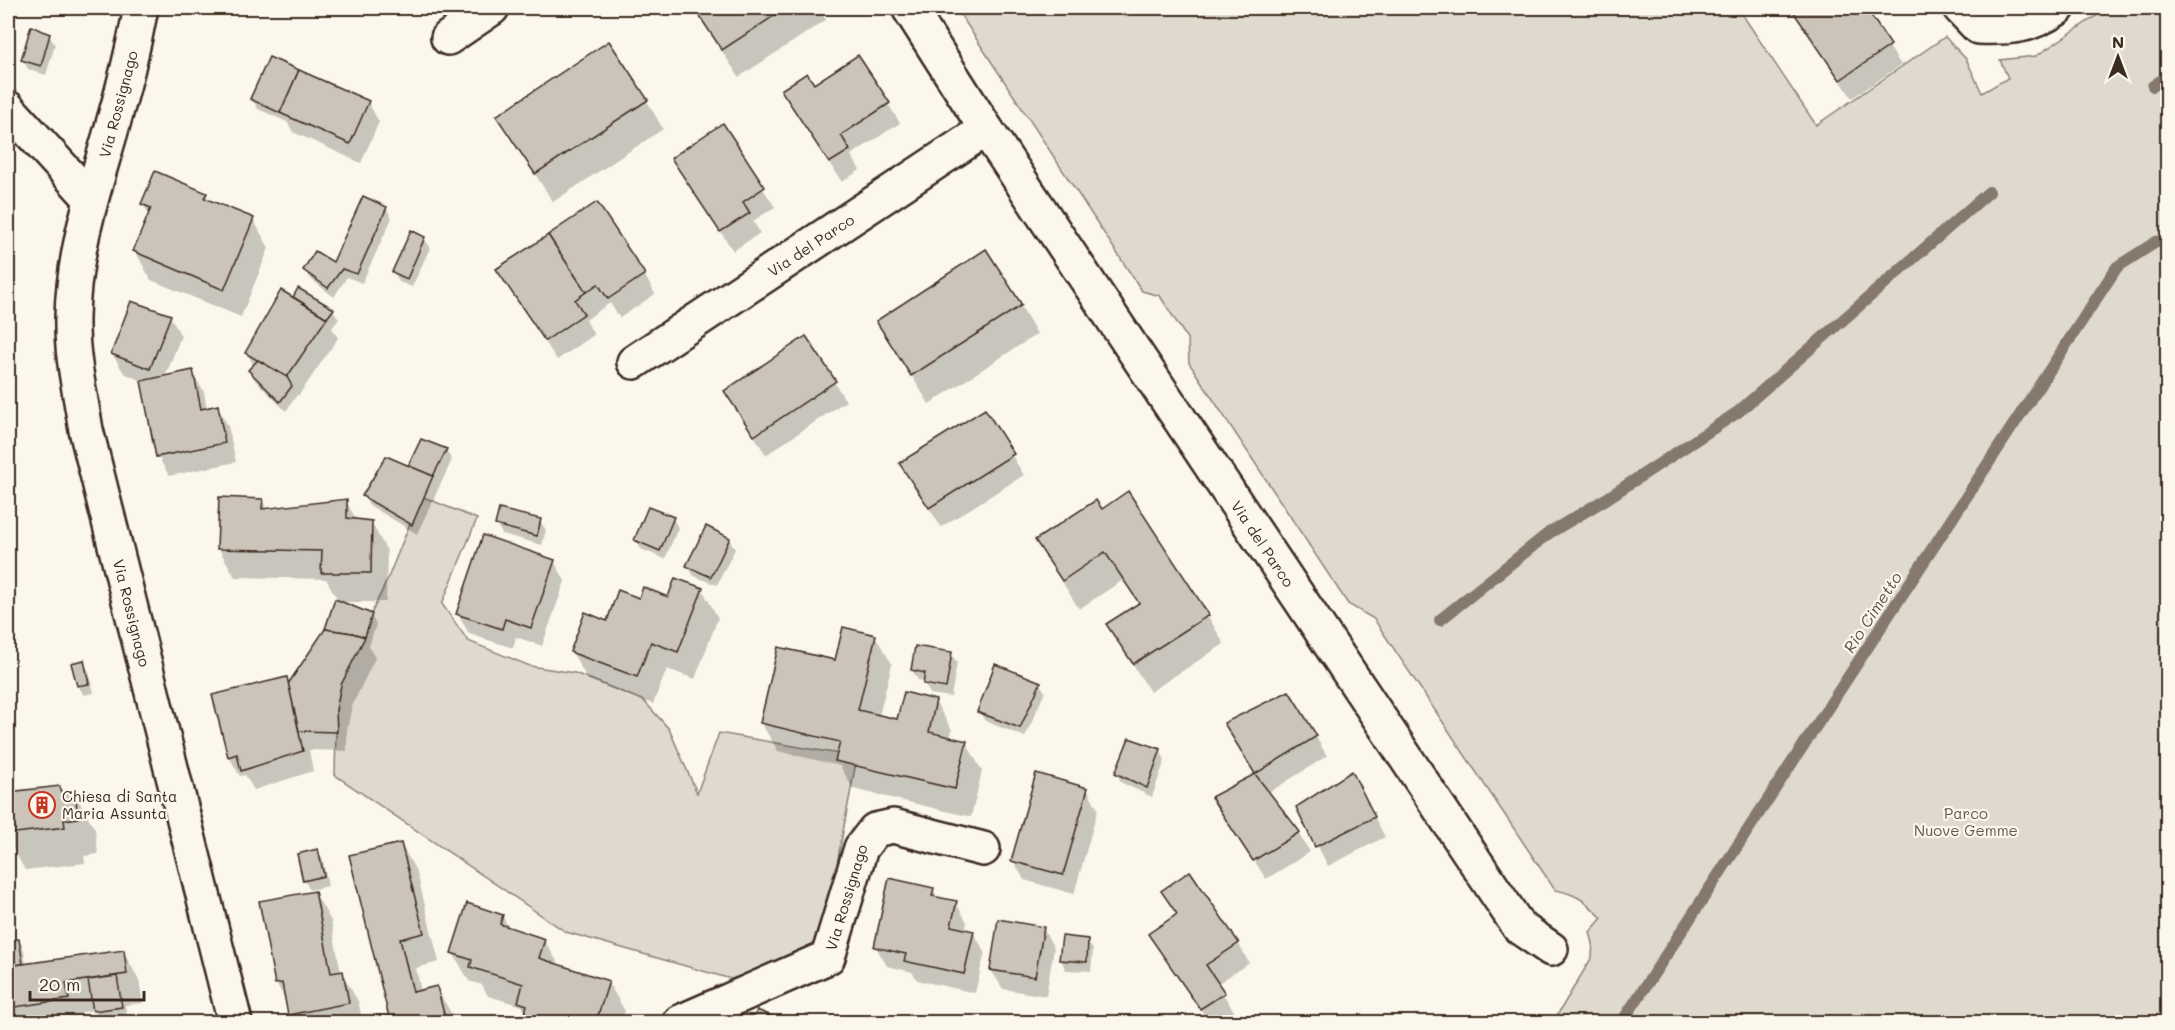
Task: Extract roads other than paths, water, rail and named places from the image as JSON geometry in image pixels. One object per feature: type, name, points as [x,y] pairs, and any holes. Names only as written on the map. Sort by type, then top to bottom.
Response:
[{"type":"street","name":"Via Rossignago","points":[[141,8],[133,54],[82,233],[75,275],[72,318],[75,361],[86,430],[235,1023]]},
{"type":"street","points":[[448,38],[492,8]]},
{"type":"street","name":"Via del Parco","points":[[909,8],[986,129],[1519,927],[1551,949]]},
{"type":"street","points":[[1960,8],[1978,27],[2010,28],[2041,18],[2058,8]]},
{"type":"street","points":[[8,108],[91,199]]},
{"type":"street","name":"Via del Parco","points":[[634,362],[986,129]]},
{"type":"street","name":"Via Rossignago","points":[[680,1023],[828,957],[861,848],[875,830],[893,825],[983,849]]},
{"type":"waterway","points":[[2153,86],[2168,76]]},
{"type":"waterway","points":[[1440,620],[1549,533],[1606,499],[1738,412],[1989,192]]},
{"type":"waterway","name":"Rio Cimetto","points":[[1622,1022],[2117,267],[2156,242],[2168,240]]},
{"type":"place","name":"Chiesa di Santa Maria Assunta","points":[[42,805]]},
{"type":"park label","name":"Parco Nuove Gemme","points":[[1966,822]]}]
